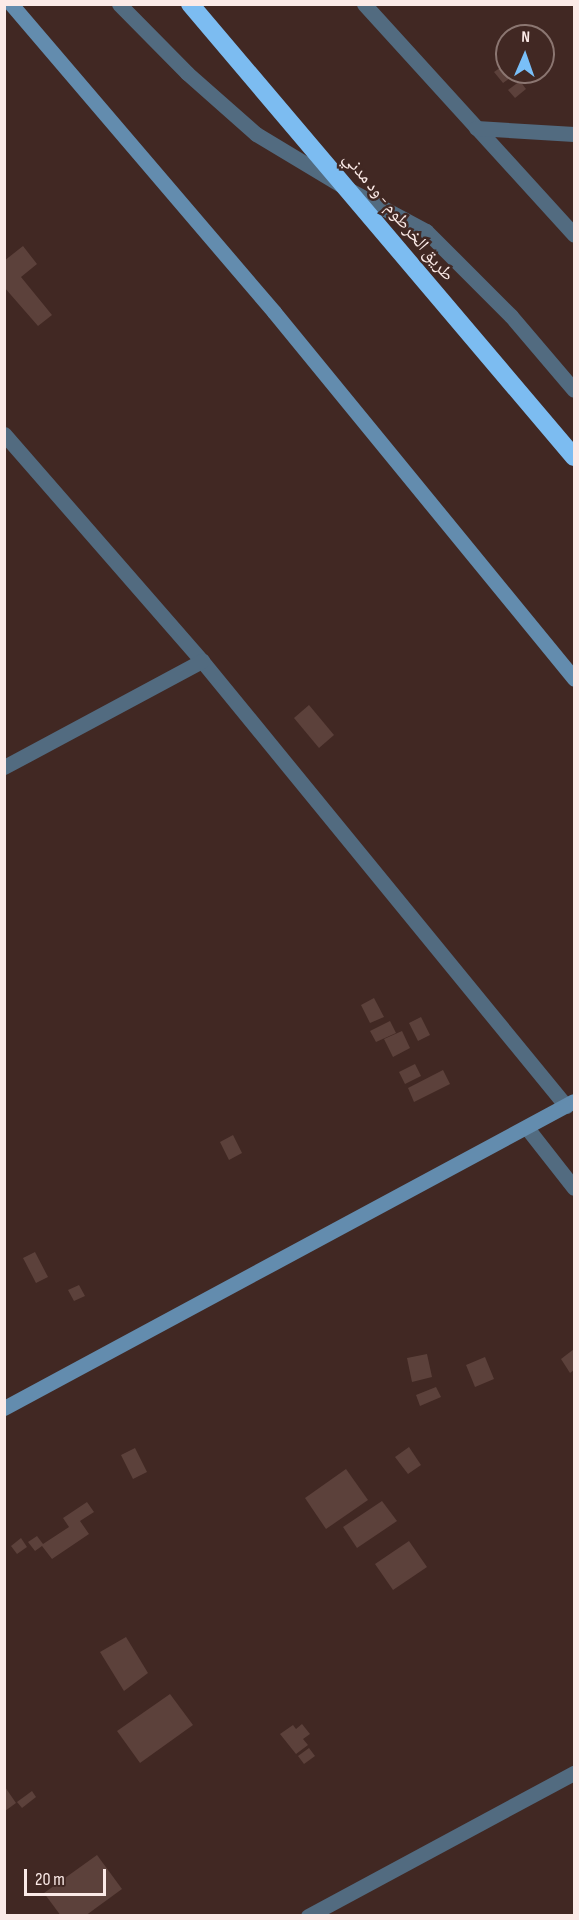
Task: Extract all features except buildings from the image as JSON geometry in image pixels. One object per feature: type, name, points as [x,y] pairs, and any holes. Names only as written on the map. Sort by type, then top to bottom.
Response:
[{"type":"highway","name":"طريق الخرطوم - ود مدني","points":[[190,4],[574,457]]},
{"type":"street","points":[[11,4],[274,312],[574,679]]},
{"type":"street","points":[[119,4],[187,73],[256,134],[346,188],[426,231],[511,316],[574,390]]},
{"type":"street","points":[[364,4],[574,234]]},
{"type":"street","points":[[476,128],[574,134]]},
{"type":"street","points":[[4,434],[202,661],[570,1103],[4,1408]]},
{"type":"street","points":[[4,767],[202,661]]},
{"type":"street","points":[[527,1128],[574,1188]]},
{"type":"street","points":[[308,1916],[574,1773]]}]
